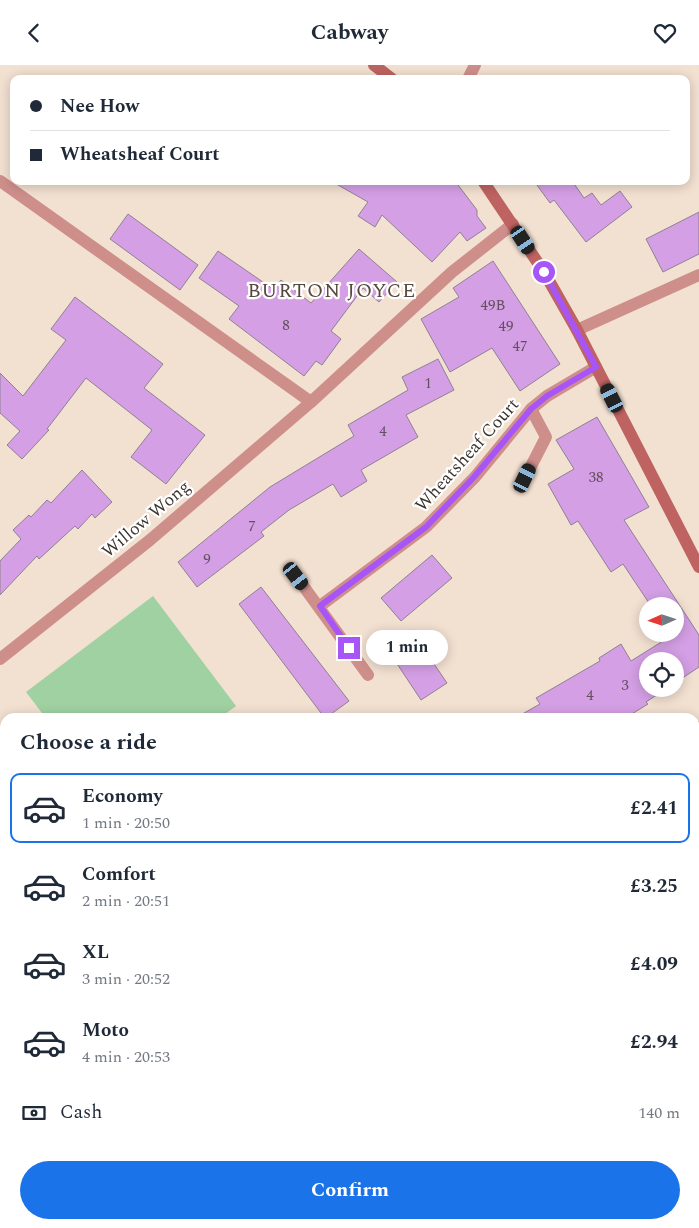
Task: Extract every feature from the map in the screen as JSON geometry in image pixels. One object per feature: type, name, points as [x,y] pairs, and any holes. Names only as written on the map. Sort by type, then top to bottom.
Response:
[{"type":"street","points":[[374,65],[387,75]]},
{"type":"street","points":[[0,181],[311,402]]},
{"type":"street","points":[[486,185],[544,272],[577,331],[699,567]]},
{"type":"street","name":"Willow Wong","points":[[0,659],[150,540],[311,402],[452,272],[513,224]]},
{"type":"street","points":[[577,331],[699,275]]},
{"type":"street","name":"Wheatsheaf Court","points":[[320,606],[426,527],[474,477],[531,409],[547,396],[596,367]]},
{"type":"street","points":[[525,478],[546,437],[531,409]]},
{"type":"street","points":[[296,576],[320,606],[368,675]]},
{"type":"green space","points":[[153,596],[236,706],[226,713],[42,713],[26,692]]},
{"type":"building","points":[[338,185],[458,185],[477,210],[477,216],[486,228],[467,241],[460,232],[432,262],[382,215],[375,227],[358,216],[368,202]]},
{"type":"building","points":[[537,185],[575,185],[584,198],[592,193],[601,205],[620,191],[632,207],[586,242],[554,200],[550,203]]},
{"type":"building","points":[[699,212],[699,254],[663,272],[646,239]]},
{"type":"building","points":[[128,214],[198,265],[180,290],[110,239]]},
{"type":"building","points":[[359,249],[397,282],[379,302],[363,288],[331,331],[341,339],[322,365],[316,361],[304,376],[229,319],[239,306],[199,278],[218,251],[273,289],[281,280],[311,303]]},
{"type":"building","points":[[493,261],[560,364],[520,391],[492,348],[450,372],[421,319],[459,297],[453,288]]},
{"type":"building","points":[[75,297],[163,364],[144,388],[205,435],[166,484],[131,457],[152,430],[86,378],[47,429],[49,430],[22,459],[7,445],[20,431],[0,413],[0,373],[23,396],[66,340],[51,329]]},
{"type":"building","points":[[438,359],[454,390],[406,415],[418,437],[361,470],[367,481],[341,497],[333,484],[289,510],[261,532],[264,536],[197,587],[178,562],[270,487],[354,436],[348,425],[408,390],[402,377]]},
{"type":"building","points":[[597,417],[649,507],[624,520],[674,597],[645,597],[623,564],[611,572],[578,521],[571,525],[548,484],[574,469],[556,440]]},
{"type":"building","points":[[82,470],[112,502],[95,518],[92,514],[78,529],[75,526],[39,559],[37,556],[0,595],[0,561],[21,539],[13,530],[29,515],[31,517],[47,500],[51,503]]},
{"type":"building","points":[[432,555],[452,578],[401,621],[381,598]]},
{"type":"building","points":[[261,587],[349,701],[332,713],[321,713],[239,604]]},
{"type":"building","points":[[684,612],[699,635],[699,667],[684,677],[684,652],[645,652],[660,643],[684,643]]},
{"type":"building","points":[[411,630],[447,683],[421,700],[386,647]]},
{"type":"building","points":[[621,644],[631,661],[639,656],[639,697],[654,697],[646,702],[648,704],[633,713],[524,713],[540,704],[536,698],[600,661],[599,658]]},
{"type":"district","name":"BURTON JOYCE","points":[[332,291]]},
{"type":"route","points":[[349,648],[320,606],[426,527],[474,477],[531,409],[547,396],[596,367],[544,272]]}]
